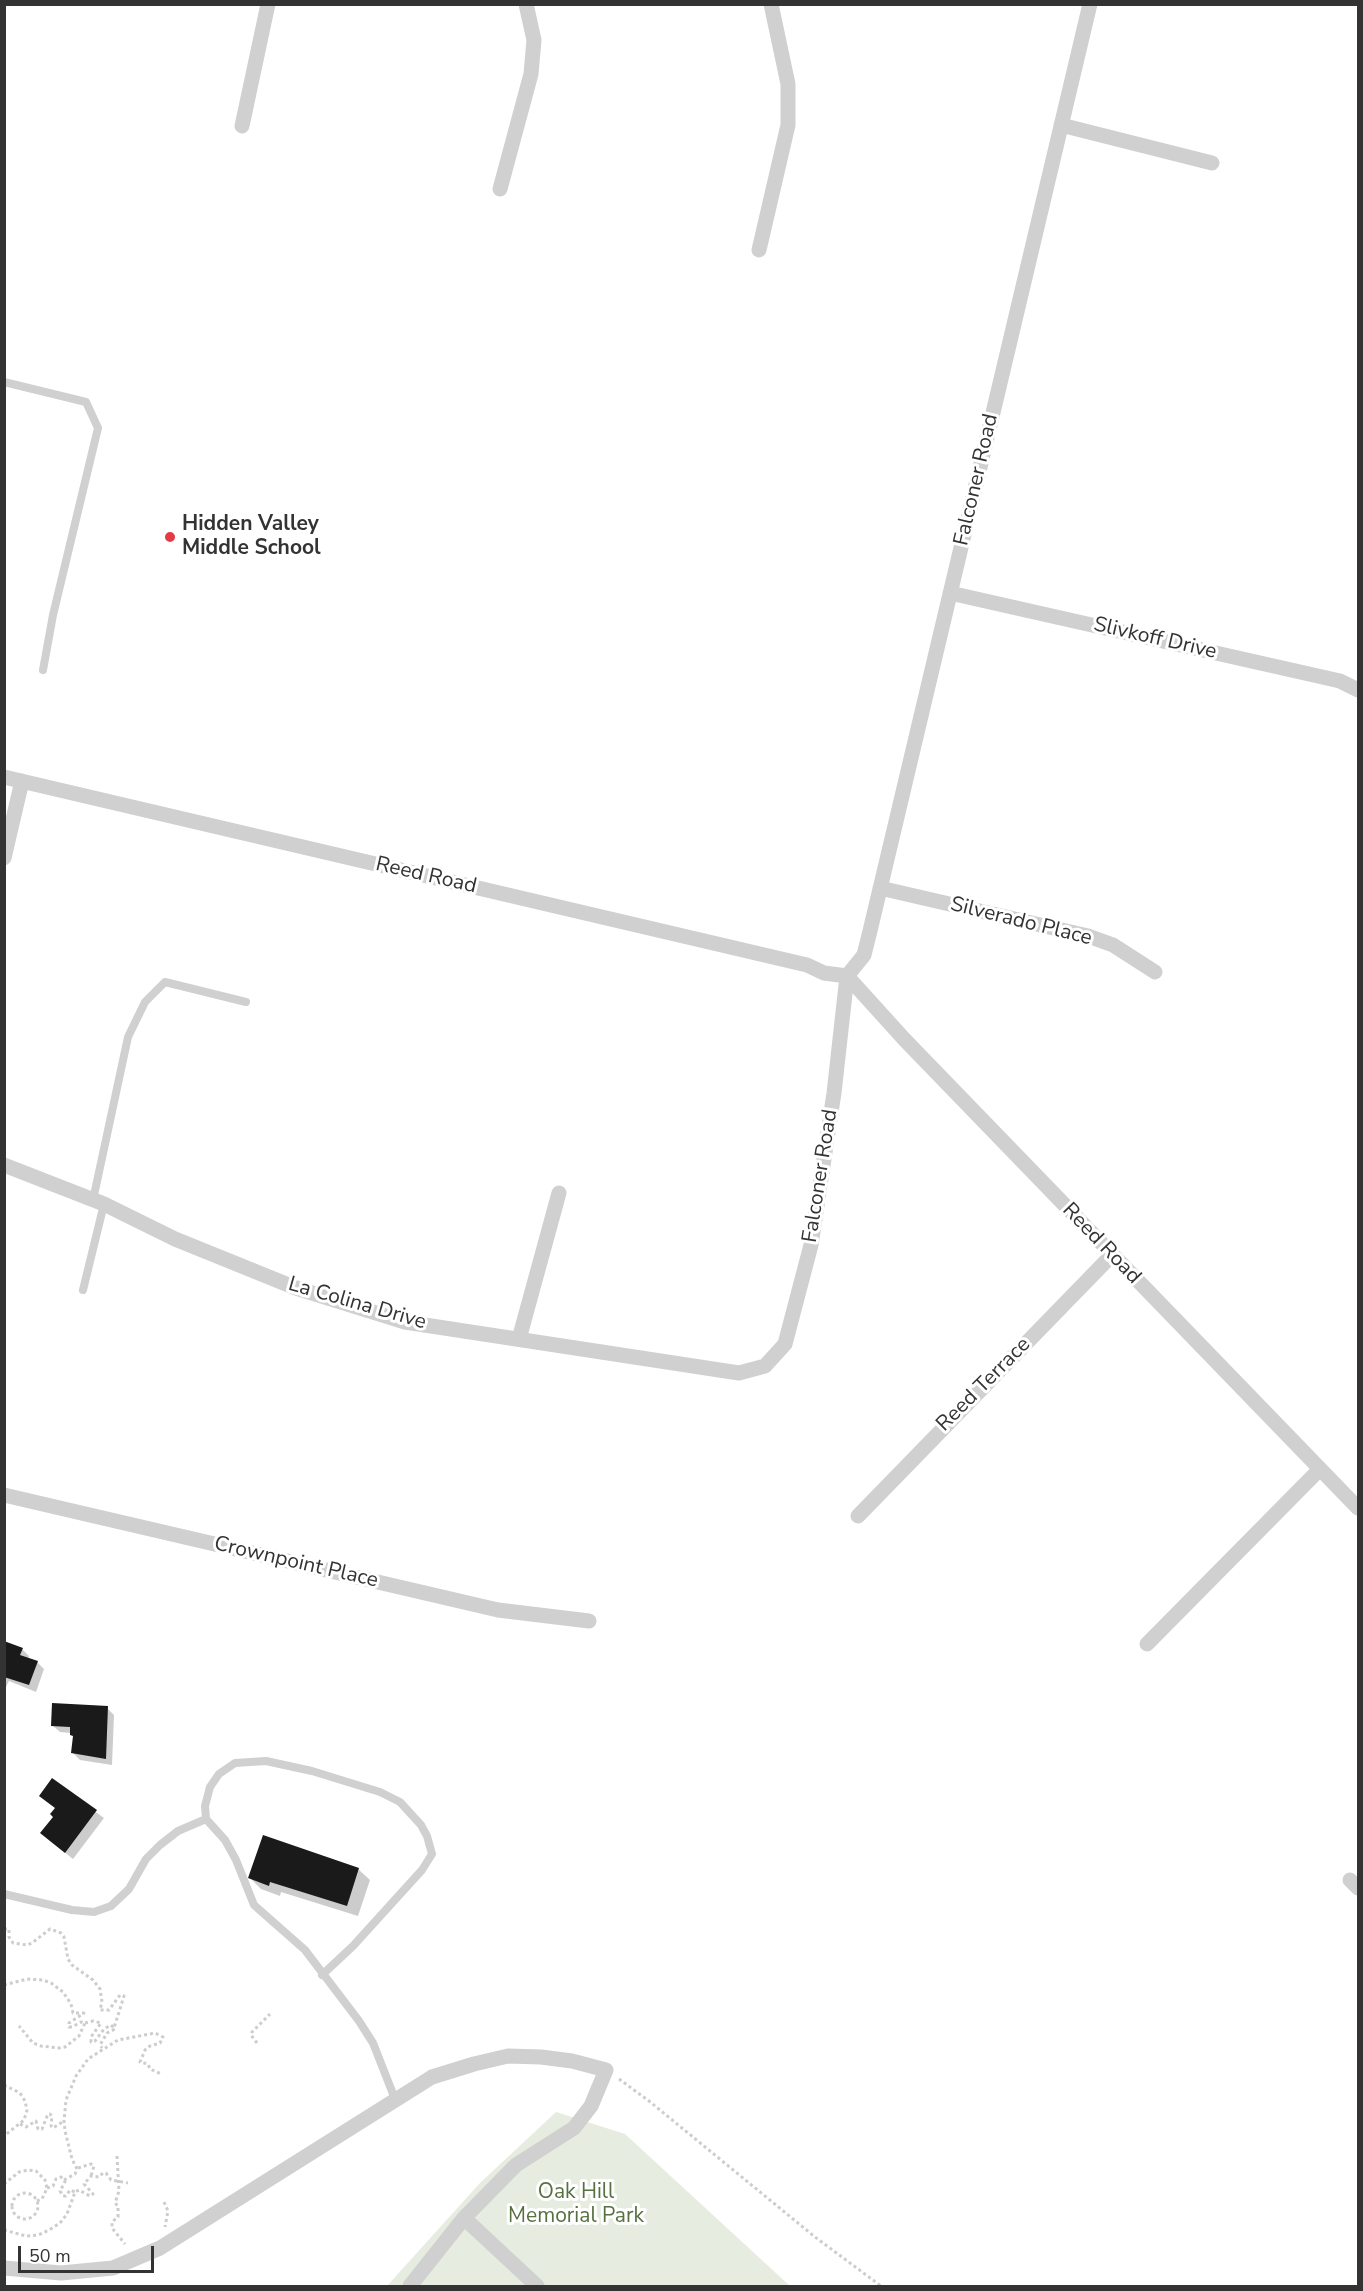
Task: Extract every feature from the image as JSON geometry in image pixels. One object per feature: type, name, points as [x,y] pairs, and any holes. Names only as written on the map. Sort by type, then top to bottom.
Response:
[{"type":"street","points":[[242,126],[268,4]]},
{"type":"street","points":[[500,189],[531,74],[534,40],[526,4]]},
{"type":"street","points":[[759,250],[788,124],[788,84],[771,4]]},
{"type":"street","name":"Falconer Road","points":[[765,1366],[785,1344],[811,1245],[834,1094],[847,976],[864,955],[1090,4]]},
{"type":"street","points":[[1061,125],[1212,163]]},
{"type":"street","name":"Slivkoff Drive","points":[[950,592],[1340,681],[1359,690]]},
{"type":"street","name":"Reed Road","points":[[4,777],[807,965],[824,973],[847,976],[904,1039],[1320,1469],[1351,1492],[1359,1508]]},
{"type":"street","points":[[4,858],[22,781]]},
{"type":"street","name":"Silverado Place","points":[[880,888],[1088,936],[1113,945],[1155,972]]},
{"type":"street","name":"La Colina Drive","points":[[4,1165],[98,1202],[175,1239],[296,1288],[405,1322],[739,1373],[765,1366]]},
{"type":"street","points":[[519,1339],[559,1193]]},
{"type":"street","name":"Reed Terrace","points":[[858,1516],[1112,1255]]},
{"type":"street","points":[[1147,1644],[1320,1469]]},
{"type":"street","name":"Crownpoint Place","points":[[4,1495],[498,1610],[589,1621]]},
{"type":"street","points":[[4,2268],[61,2273],[113,2268],[134,2259],[170,2241],[432,2077],[508,2056],[572,2061],[606,2070],[591,2106],[574,2128],[516,2165],[464,2218],[410,2286]]},
{"type":"street","points":[[464,2218],[537,2286]]},
{"type":"lane","points":[[4,382],[86,402],[98,428],[53,615],[43,670]]},
{"type":"lane","points":[[83,1290],[98,1202],[103,1146],[128,1037],[145,1002],[165,982],[246,1002]]},
{"type":"lane","points":[[322,1975],[422,1870],[432,1854],[427,1836],[421,1825],[400,1803],[380,1792],[312,1771],[266,1761],[235,1763],[219,1774],[210,1787],[205,1806],[206,1819],[231,1850],[254,1905],[305,1950],[322,1975],[352,2012],[373,2043],[395,2099]]},
{"type":"lane","points":[[4,1894],[72,1910],[94,1912],[111,1906],[129,1889],[146,1859],[160,1845],[178,1831],[206,1819]]},
{"type":"path","points":[[4,1929],[9,1929],[9,1937],[13,1943],[27,1945],[50,1929],[61,1933],[64,1937],[68,1959],[72,1965],[93,1980],[100,1989],[102,2002],[100,2010],[109,2010],[120,1995],[123,1996],[115,2029],[107,2033],[99,2045],[102,2048]]},
{"type":"path","points":[[5,1984],[35,1978],[51,1983],[67,1997],[73,2013],[84,2013],[69,2023],[69,2027],[81,2022],[84,2024],[93,2021],[101,2023],[91,2037],[91,2042],[95,2041],[104,2029],[111,2025],[114,2028]]},
{"type":"path","points":[[257,2043],[251,2035],[252,2032],[270,2014]]},
{"type":"path","points":[[19,2026],[33,2043],[54,2049],[74,2040],[82,2031],[84,2024]]},
{"type":"path","points":[[78,2169],[72,2159],[64,2121],[66,2100],[72,2083],[88,2059],[102,2048],[124,2038],[155,2033],[163,2037],[160,2043],[145,2050],[140,2062],[148,2064],[150,2069],[161,2074]]},
{"type":"path","points":[[606,2070],[649,2101],[815,2237],[881,2286]]},
{"type":"path","points":[[4,2085],[20,2093],[25,2101],[26,2115],[20,2124],[4,2136]]},
{"type":"path","points":[[20,2124],[26,2127],[36,2121],[38,2128],[42,2129],[48,2114],[52,2116],[51,2126],[53,2128],[64,2121]]},
{"type":"path","points":[[117,2156],[119,2183],[115,2204],[118,2206],[118,2217],[112,2222],[112,2228],[134,2259]]},
{"type":"path","points":[[92,2164],[94,2166],[91,2176],[84,2184],[93,2194],[90,2196],[79,2190],[75,2192],[70,2190],[66,2196],[63,2196],[60,2191],[64,2180],[75,2174],[78,2169],[92,2164]]},
{"type":"path","points":[[4,2184],[19,2172],[32,2170],[41,2175],[47,2188]]},
{"type":"path","points":[[91,2176],[99,2178],[106,2173],[111,2180],[128,2183]]},
{"type":"path","points":[[37,2201],[42,2199],[47,2188],[53,2186],[56,2179],[61,2176],[64,2180]]},
{"type":"path","points":[[4,2230],[26,2236],[38,2235],[49,2230],[60,2223],[67,2214],[75,2192]]},
{"type":"path","points":[[29,2193],[37,2201],[37,2210],[30,2217],[20,2218],[13,2211],[12,2201],[19,2194],[29,2193]]},
{"type":"path","points":[[164,2202],[168,2211],[165,2232],[170,2241]]},
{"type":"green space","name":"Oak Hill Memorial Park","points":[[556,2112],[625,2134],[790,2286],[387,2286],[480,2183]]},
{"type":"building","points":[[4,1641],[23,1648],[20,1655],[38,1661],[29,1685],[4,1677]]},
{"type":"building","points":[[52,1703],[108,1706],[106,1759],[71,1753],[73,1736],[70,1735],[70,1727],[51,1726]]},
{"type":"building","points":[[52,1778],[97,1810],[65,1853],[40,1833],[53,1817],[50,1814],[55,1808],[39,1796]]},
{"type":"building","points":[[263,1835],[359,1868],[347,1906],[270,1882],[269,1886],[248,1878]]},
{"type":"place","name":"Hidden Valley Middle School","points":[[170,537]]}]
